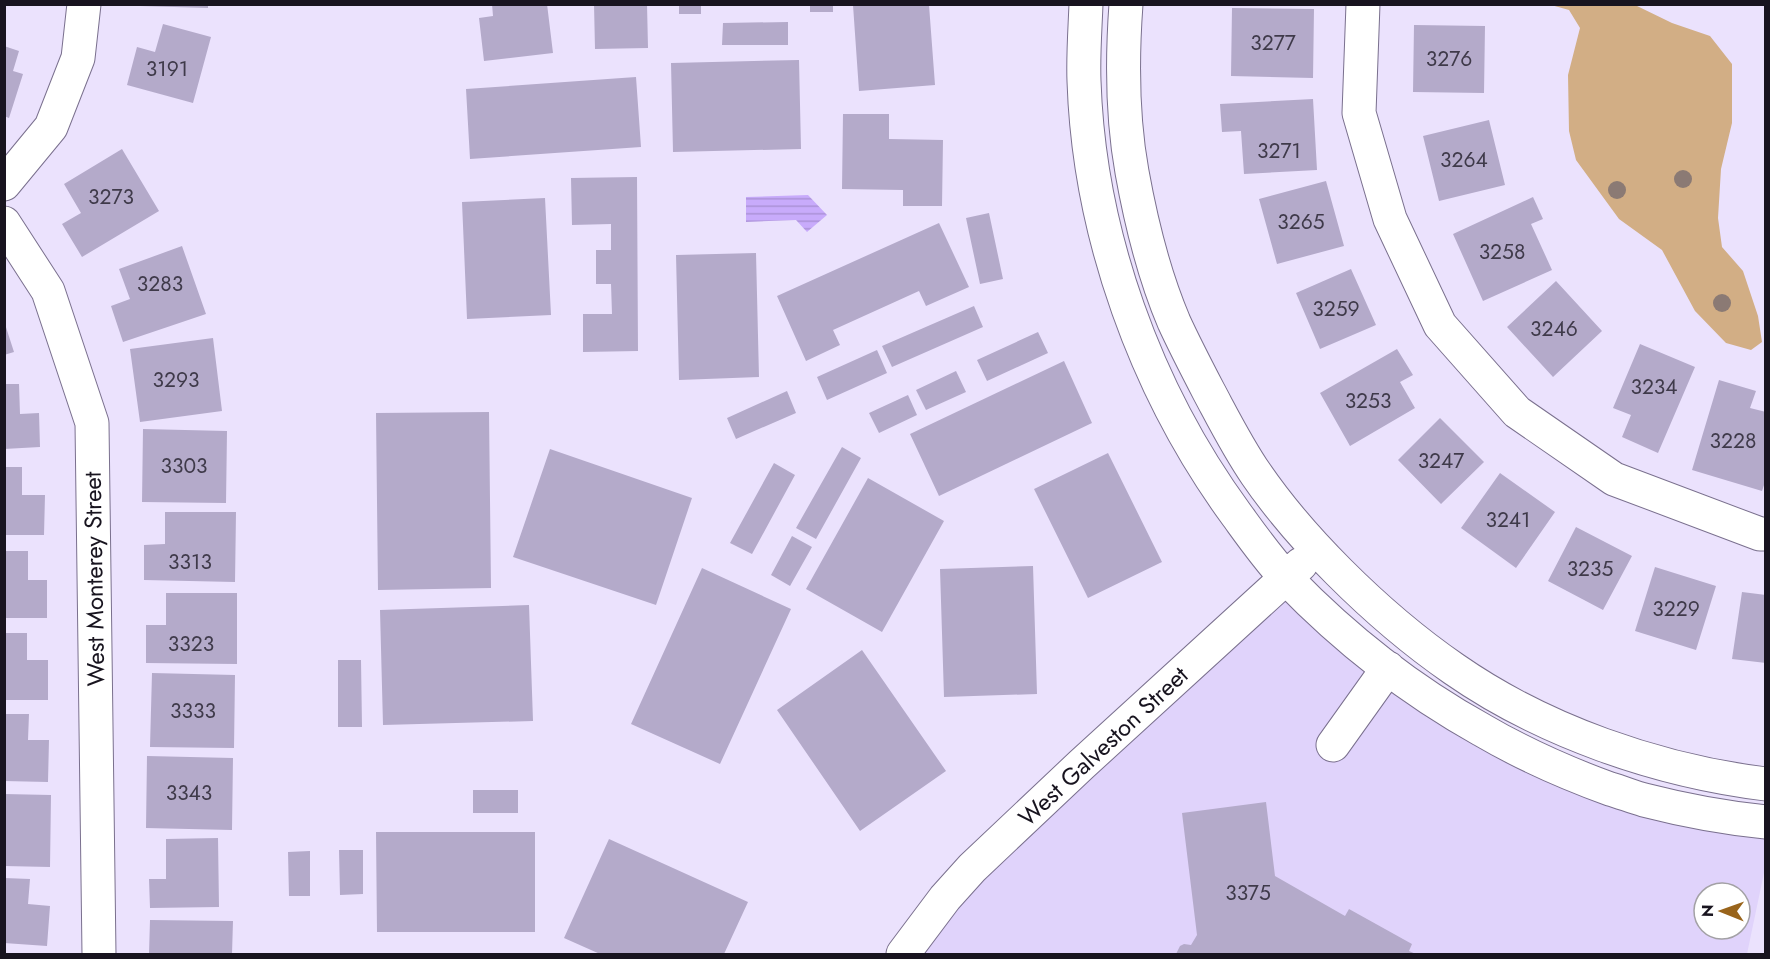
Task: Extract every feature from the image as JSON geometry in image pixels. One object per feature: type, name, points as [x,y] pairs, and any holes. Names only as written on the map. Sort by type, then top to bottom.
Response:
[{"type":"street","points":[[4,184],[51,127],[78,58],[84,4]]},
{"type":"street","points":[[1086,4],[1084,81],[1094,172],[1104,230],[1130,311],[1165,398],[1199,459],[1259,546],[1286,578],[1348,637],[1456,716],[1496,738],[1549,765],[1641,800],[1692,811],[1766,822]]},
{"type":"street","points":[[1126,4],[1125,90],[1131,168],[1143,223],[1162,290],[1188,350],[1233,437],[1256,474],[1317,550],[1399,628],[1455,670],[1511,703],[1559,727],[1646,759],[1697,772],[1766,784]]},
{"type":"street","points":[[1363,4],[1359,113],[1390,219],[1440,325],[1517,412],[1614,479],[1760,534],[1766,534]]},
{"type":"street","name":"West Monterey Street","points":[[4,223],[48,291],[92,423],[99,954]]},
{"type":"street","name":"West Galveston Street","points":[[903,954],[945,898],[987,854],[1317,550]]},
{"type":"street","points":[[1332,745],[1388,668]]},
{"type":"shaded area","points":[[1551,5],[1635,5],[1672,23],[1710,36],[1732,64],[1732,123],[1721,169],[1718,218],[1722,247],[1743,271],[1758,316],[1762,342],[1751,350],[1726,343],[1695,311],[1662,250],[1619,219],[1576,160],[1569,131],[1568,75],[1580,28],[1569,10]]},
{"type":"shaded area","points":[[808,195],[827,215],[807,232],[796,220],[746,222],[746,197]]},
{"type":"shaded area","points":[[1286,578],[1496,738],[1765,821],[1765,868],[1752,930],[1752,881],[1692,881],[1692,941],[1750,941],[1747,954],[903,954]]},
{"type":"building","points":[[140,4],[208,4],[208,8],[140,6]]},
{"type":"building","points":[[492,4],[547,4],[553,53],[484,61],[479,18],[493,16]]},
{"type":"building","points":[[594,4],[647,4],[648,48],[595,49]]},
{"type":"building","points":[[810,4],[833,4],[833,12],[810,12]]},
{"type":"building","points":[[679,5],[701,5],[701,14],[679,14]]},
{"type":"building","points":[[853,5],[929,5],[935,85],[859,91]]},
{"type":"building","points":[[1232,8],[1314,9],[1313,78],[1231,76]]},
{"type":"building","points":[[788,22],[788,45],[722,45],[723,23]]},
{"type":"building","points":[[163,24],[211,37],[193,103],[127,85],[137,47],[155,52]]},
{"type":"building","points":[[1414,25],[1485,26],[1484,93],[1413,92]]},
{"type":"building","points":[[4,46],[19,51],[13,71],[23,74],[9,118],[4,116]]},
{"type":"building","points":[[799,60],[801,149],[673,152],[671,63]]},
{"type":"building","points":[[636,77],[641,147],[470,159],[466,89]]},
{"type":"building","points":[[1313,99],[1317,170],[1244,174],[1241,131],[1222,132],[1220,104]]},
{"type":"building","points":[[843,114],[889,114],[889,139],[943,140],[942,206],[903,206],[903,190],[842,189]]},
{"type":"building","points":[[1489,120],[1505,185],[1439,201],[1423,136]]},
{"type":"building","points":[[122,149],[159,211],[82,257],[62,224],[81,213],[64,184]]},
{"type":"building","points":[[637,177],[638,351],[583,352],[583,314],[612,314],[611,284],[596,284],[596,250],[611,250],[611,224],[572,225],[571,178]]},
{"type":"building","points":[[1326,181],[1344,246],[1277,264],[1259,199]]},
{"type":"building","points":[[1533,197],[1543,219],[1531,224],[1552,270],[1483,301],[1453,234]]},
{"type":"building","points":[[545,198],[551,315],[467,319],[462,202]]},
{"type":"building","points":[[989,213],[1003,279],[980,284],[966,218]]},
{"type":"building","points":[[939,223],[969,287],[926,306],[919,291],[833,330],[840,345],[806,361],[777,296]]},
{"type":"building","points":[[182,246],[206,314],[123,342],[111,306],[130,299],[119,269]]},
{"type":"building","points":[[756,253],[759,377],[679,380],[676,255]]},
{"type":"building","points":[[1351,269],[1376,325],[1320,349],[1296,293]]},
{"type":"building","points":[[1556,281],[1602,331],[1553,377],[1507,327]]},
{"type":"building","points":[[974,306],[983,327],[892,367],[882,346]]},
{"type":"building","points":[[4,321],[14,352],[4,355]]},
{"type":"building","points":[[1038,332],[1048,353],[987,381],[977,360]]},
{"type":"building","points":[[213,338],[222,411],[140,422],[130,349]]},
{"type":"building","points":[[1640,344],[1695,367],[1658,453],[1622,437],[1631,415],[1613,408]]},
{"type":"building","points":[[1397,349],[1413,375],[1400,382],[1415,408],[1350,446],[1320,393]]},
{"type":"building","points":[[877,350],[887,373],[827,400],[817,377]]},
{"type":"building","points":[[1064,361],[1092,423],[939,496],[910,434]]},
{"type":"building","points":[[956,371],[966,392],[926,410],[916,390]]},
{"type":"building","points":[[1719,380],[1756,391],[1750,408],[1766,412],[1766,479],[1762,491],[1692,470]]},
{"type":"building","points":[[4,384],[19,384],[20,414],[39,413],[40,447],[4,449]]},
{"type":"building","points":[[787,391],[796,413],[736,439],[727,418]]},
{"type":"building","points":[[908,395],[917,415],[879,433],[869,413]]},
{"type":"building","points":[[489,412],[491,588],[378,590],[376,413]]},
{"type":"building","points":[[1440,418],[1484,462],[1441,504],[1398,460]]},
{"type":"building","points":[[143,429],[227,431],[226,503],[142,502]]},
{"type":"building","points":[[842,447],[861,458],[816,539],[796,528]]},
{"type":"building","points":[[550,449],[692,498],[656,605],[513,557]]},
{"type":"building","points":[[1108,453],[1162,562],[1088,598],[1034,489]]},
{"type":"building","points":[[774,463],[795,475],[752,554],[730,543]]},
{"type":"building","points":[[4,467],[22,467],[22,495],[45,495],[44,535],[4,535]]},
{"type":"building","points":[[1500,473],[1555,512],[1516,568],[1461,528]]},
{"type":"building","points":[[868,478],[944,521],[882,632],[806,589]]},
{"type":"building","points":[[165,512],[236,512],[235,582],[144,580],[144,545],[165,544]]},
{"type":"building","points":[[1576,527],[1632,556],[1603,610],[1548,581]]},
{"type":"building","points":[[792,536],[812,547],[790,586],[771,575]]},
{"type":"building","points":[[4,551],[28,551],[28,580],[47,580],[47,618],[4,618]]},
{"type":"building","points":[[1033,566],[1037,694],[944,697],[940,569]]},
{"type":"building","points":[[1655,567],[1716,586],[1696,650],[1635,631]]},
{"type":"building","points":[[702,568],[791,609],[720,764],[631,724]]},
{"type":"building","points":[[1742,592],[1766,595],[1766,663],[1732,659]]},
{"type":"building","points":[[166,593],[237,593],[237,664],[146,663],[146,625],[166,625]]},
{"type":"building","points":[[529,605],[533,721],[383,725],[380,610]]},
{"type":"building","points":[[4,633],[27,633],[27,660],[48,660],[48,700],[4,700]]},
{"type":"building","points":[[862,650],[946,771],[860,831],[777,710]]},
{"type":"building","points":[[338,660],[361,660],[362,727],[338,727]]},
{"type":"building","points":[[152,673],[235,675],[234,748],[150,747]]},
{"type":"building","points":[[4,714],[29,714],[28,740],[49,740],[48,782],[4,781]]},
{"type":"building","points":[[147,756],[233,758],[232,830],[146,828]]},
{"type":"building","points":[[473,790],[518,790],[518,813],[473,813]]},
{"type":"building","points":[[4,794],[51,795],[50,867],[4,866]]},
{"type":"building","points":[[1266,802],[1275,876],[1345,916],[1349,909],[1412,944],[1409,951],[1416,954],[1176,954],[1180,946],[1191,945],[1197,935],[1182,813]]},
{"type":"building","points":[[376,832],[535,832],[535,932],[377,932]]},
{"type":"building","points":[[218,838],[219,907],[150,908],[149,879],[166,879],[166,839]]},
{"type":"building","points":[[609,839],[748,902],[724,954],[600,954],[564,938]]},
{"type":"building","points":[[339,850],[363,850],[363,894],[340,895]]},
{"type":"building","points":[[310,851],[310,896],[289,896],[288,852]]},
{"type":"building","points":[[4,878],[30,879],[28,904],[50,906],[47,946],[4,943]]},
{"type":"building","points":[[150,920],[233,921],[232,954],[149,954]]}]
